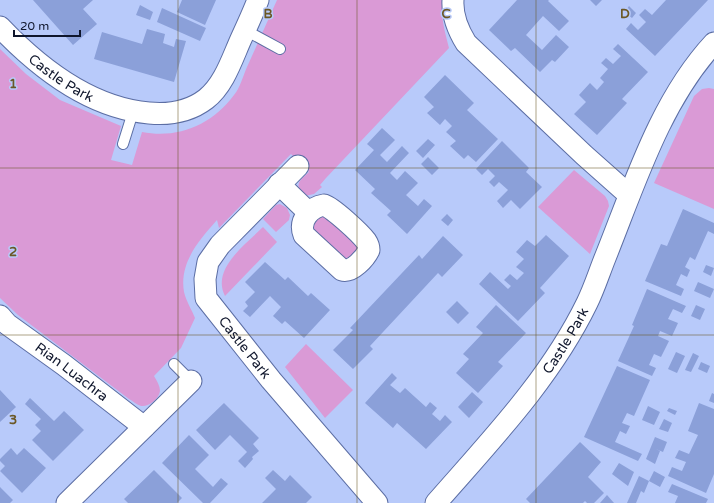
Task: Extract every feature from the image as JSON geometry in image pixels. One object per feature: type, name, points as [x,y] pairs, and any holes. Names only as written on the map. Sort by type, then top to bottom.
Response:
[{"type":"street","name":"Castle Park","points":[[0,27],[20,48],[86,95],[115,107],[133,112],[156,114],[177,113],[206,99],[218,86],[224,77],[258,0]]},
{"type":"street","points":[[453,0],[453,11],[456,23],[466,43],[584,155],[630,195]]},
{"type":"street","name":"Castle Park","points":[[436,503],[523,402],[574,328],[591,296],[650,146],[679,89],[700,59],[713,47]]},
{"type":"street","name":"Castle Park","points":[[298,166],[220,245],[213,254],[208,262],[205,279],[206,298],[271,380],[377,503]]},
{"type":"street","points":[[279,184],[308,212]]},
{"type":"street","name":"Rian Luachra","points":[[0,316],[7,324],[64,365],[144,428]]},
{"type":"street","points":[[67,503],[191,381]]},
{"type":"lane","points":[[245,30],[280,49]]},
{"type":"lane","points":[[123,144],[133,112]]},
{"type":"lane","points":[[174,364],[191,381]]},
{"type":"shaded area","points":[[277,0],[443,0],[443,18],[449,48],[326,178],[320,185],[322,187],[314,194],[305,196],[299,189],[300,181],[309,172],[291,154],[219,228],[217,220],[210,228],[197,244],[187,262],[183,281],[186,299],[195,318],[181,348],[154,376],[160,389],[158,397],[150,404],[144,406],[138,405],[18,315],[0,298],[0,49],[26,74],[60,100],[121,126],[111,160],[132,165],[142,132],[155,134],[168,133],[193,127],[205,122],[234,95]]},
{"type":"shaded area","points":[[702,89],[714,89],[714,209],[654,183],[694,96]]},
{"type":"shaded area","points":[[574,170],[605,196],[609,206],[590,254],[538,207]]},
{"type":"shaded area","points":[[280,204],[287,208],[290,215],[289,220],[276,232],[263,219],[276,205]]},
{"type":"shaded area","points":[[320,215],[330,218],[357,246],[357,252],[345,261],[312,232],[312,221]]},
{"type":"shaded area","points":[[263,227],[277,242],[225,296],[222,286],[226,267],[240,249]]},
{"type":"shaded area","points":[[306,344],[353,390],[325,418],[285,367]]},
{"type":"building","points":[[33,0],[93,0],[83,9],[97,24],[73,45]]},
{"type":"building","points":[[182,0],[216,0],[205,25],[177,12]]},
{"type":"building","points":[[517,0],[549,0],[548,1],[569,21],[559,31],[543,16],[526,35],[542,50],[556,35],[569,47],[555,62],[552,60],[540,72],[515,48],[511,51],[489,30]]},
{"type":"building","points":[[590,0],[602,0],[596,6]]},
{"type":"building","points":[[666,0],[708,0],[655,56],[626,29],[631,23],[638,30],[646,22],[639,15],[645,9],[652,15]]},
{"type":"building","points":[[140,5],[153,12],[150,20],[136,15]]},
{"type":"building","points":[[629,6],[636,13],[632,18],[625,12]]},
{"type":"building","points":[[162,8],[206,28],[200,41],[157,22]]},
{"type":"building","points":[[147,29],[165,34],[163,43],[174,47],[176,39],[186,41],[174,82],[94,59],[102,32],[142,44]]},
{"type":"building","points":[[618,44],[648,72],[622,99],[627,103],[597,135],[574,114],[586,102],[579,95],[590,83],[597,90],[604,82],[600,78],[608,69],[601,63],[606,58],[613,64],[621,56],[613,49]]},
{"type":"building","points":[[445,75],[474,103],[467,110],[498,139],[476,162],[468,155],[464,159],[450,146],[456,141],[446,132],[452,126],[445,119],[440,125],[427,113],[434,107],[424,97]]},
{"type":"building","points":[[382,128],[395,140],[380,155],[387,162],[402,146],[409,153],[390,173],[397,180],[405,171],[418,183],[406,195],[418,206],[424,199],[432,206],[407,234],[387,215],[391,211],[371,193],[375,189],[355,170],[374,150],[367,144]]},
{"type":"building","points":[[428,139],[435,145],[423,158],[416,151]]},
{"type":"building","points":[[502,141],[529,168],[526,172],[542,187],[520,209],[511,200],[503,208],[497,201],[508,190],[499,182],[494,187],[489,182],[495,176],[488,169],[482,175],[476,169]]},
{"type":"building","points":[[428,157],[439,168],[432,175],[421,164]]},
{"type":"building","points":[[683,209],[714,223],[714,234],[708,231],[695,260],[690,257],[685,267],[690,270],[687,277],[681,274],[676,285],[684,289],[681,296],[645,281],[661,244],[667,246]]},
{"type":"building","points":[[447,214],[453,220],[448,226],[441,220]]},
{"type":"building","points":[[546,235],[569,256],[540,288],[545,293],[518,321],[479,284],[490,272],[508,289],[511,286],[504,280],[510,274],[517,280],[524,273],[516,267],[524,259],[516,252],[527,240],[535,246]]},
{"type":"building","points":[[443,236],[463,255],[442,277],[438,273],[370,346],[373,349],[353,369],[333,350],[353,330],[350,328],[419,255],[422,259]]},
{"type":"building","points":[[265,262],[285,280],[288,277],[308,296],[311,293],[330,310],[304,338],[285,321],[282,324],[273,316],[281,307],[270,296],[250,317],[243,311],[248,306],[245,302],[255,292],[245,282]]},
{"type":"building","points":[[706,265],[714,268],[711,276],[703,272]]},
{"type":"building","points":[[698,282],[714,289],[710,298],[694,291]]},
{"type":"building","points":[[647,289],[686,306],[682,313],[673,309],[668,319],[678,323],[672,336],[660,331],[658,336],[669,341],[661,357],[654,354],[649,365],[656,368],[652,376],[618,361],[634,326],[632,325]]},
{"type":"building","points":[[457,301],[469,313],[458,324],[446,312]]},
{"type":"building","points":[[496,305],[526,333],[498,362],[503,366],[478,393],[456,373],[469,359],[463,354],[483,333],[476,327]]},
{"type":"building","points":[[696,305],[705,309],[700,320],[691,316]]},
{"type":"building","points":[[676,352],[685,356],[677,373],[668,369]]},
{"type":"building","points":[[693,353],[699,356],[691,372],[685,370]]},
{"type":"building","points":[[701,362],[710,366],[707,373],[698,369]]},
{"type":"building","points":[[617,366],[650,380],[634,416],[627,413],[622,423],[630,426],[626,434],[620,431],[615,442],[642,454],[638,461],[584,437]]},
{"type":"building","points":[[392,373],[397,378],[390,385],[400,393],[405,388],[426,407],[430,402],[437,408],[432,414],[440,421],[445,415],[452,422],[426,449],[397,423],[393,428],[365,403]]},
{"type":"building","points":[[0,390],[16,407],[0,422]]},
{"type":"building","points":[[472,392],[483,402],[469,418],[458,407]]},
{"type":"building","points":[[712,393],[714,394],[714,403],[709,401]]},
{"type":"building","points":[[30,398],[54,421],[64,411],[84,430],[53,461],[32,440],[41,431],[35,425],[41,419],[25,404]]},
{"type":"building","points":[[224,403],[259,438],[253,444],[259,451],[252,457],[253,459],[245,468],[238,461],[247,452],[230,435],[215,450],[196,430]]},
{"type":"building","points":[[699,403],[714,409],[714,474],[706,493],[668,476],[672,467],[682,471],[686,462],[675,458],[679,450],[689,454],[698,435],[688,431]]},
{"type":"building","points":[[648,406],[660,412],[654,425],[642,420]]},
{"type":"building","points":[[669,408],[677,411],[675,415],[667,411]]},
{"type":"building","points":[[664,419],[672,423],[668,432],[659,429]]},
{"type":"building","points":[[189,435],[209,455],[195,469],[213,487],[221,478],[228,484],[210,503],[203,503],[162,463]]},
{"type":"building","points":[[655,437],[667,442],[663,452],[656,449],[660,451],[655,464],[646,459]]},
{"type":"building","points":[[580,442],[601,462],[588,477],[604,493],[594,503],[587,503],[585,501],[583,503],[530,503],[526,499]]},
{"type":"building","points":[[11,448],[17,455],[24,448],[46,468],[22,493],[0,471],[5,466],[0,459]]},
{"type":"building","points":[[619,463],[634,472],[628,486],[612,474]]},
{"type":"building","points":[[154,470],[182,498],[177,503],[128,503],[124,499]]},
{"type":"building","points":[[273,470],[285,481],[290,475],[312,497],[306,503],[262,503],[276,489],[265,478]]},
{"type":"building","points":[[654,471],[665,477],[660,487],[649,481]]},
{"type":"building","points":[[639,476],[649,481],[644,493],[641,491],[636,503],[627,503]]},
{"type":"building","points":[[672,484],[708,499],[706,503],[675,503],[678,496],[668,492]]},
{"type":"building","points":[[0,487],[13,500],[10,503],[0,503]]},
{"type":"building","points":[[607,495],[614,503],[600,503]]}]
